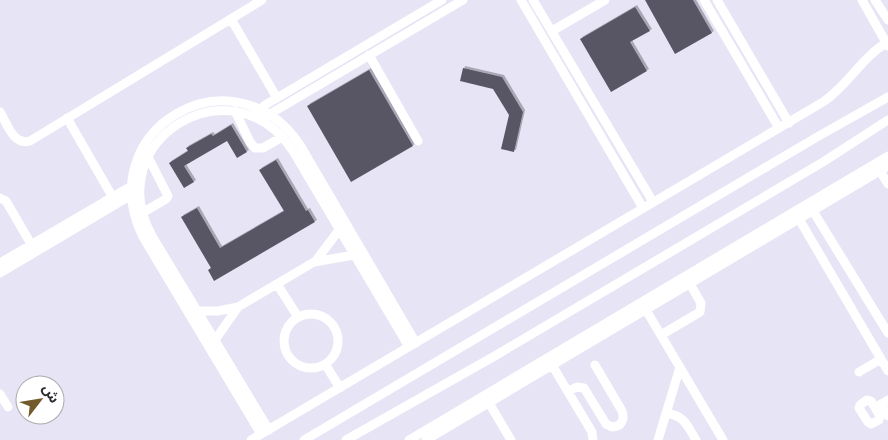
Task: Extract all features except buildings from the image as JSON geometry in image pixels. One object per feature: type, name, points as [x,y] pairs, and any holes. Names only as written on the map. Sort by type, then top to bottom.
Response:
[{"type":"street","points":[[0,112],[14,137],[21,142],[30,140],[262,0]]},
{"type":"street","points":[[257,118],[259,109],[429,3],[442,0]]},
{"type":"street","points":[[257,118],[269,114],[463,0]]},
{"type":"street","points":[[521,0],[643,208]]},
{"type":"street","points":[[533,0],[653,202]]},
{"type":"street","points":[[552,31],[605,0]]},
{"type":"street","points":[[704,0],[779,128]]},
{"type":"street","points":[[717,0],[789,123]]},
{"type":"street","points":[[252,440],[789,123],[837,91],[869,55],[888,44],[862,0]]},
{"type":"street","points":[[875,0],[888,20]]},
{"type":"street","points":[[231,19],[278,98]]},
{"type":"street","points":[[369,55],[418,141]]},
{"type":"street","points":[[304,440],[817,136],[888,98]]},
{"type":"street","points":[[265,432],[143,237],[135,219],[136,160],[146,142],[158,127],[173,114],[191,106],[230,101],[259,109],[269,114],[289,131],[300,145],[412,345]]},
{"type":"street","points":[[265,432],[215,340],[152,236],[142,213],[136,189],[148,156],[159,140],[181,122],[207,112],[235,111],[257,118],[282,137],[293,151],[354,255],[412,345]]},
{"type":"street","points":[[235,111],[250,142],[255,148],[263,148],[282,137]]},
{"type":"street","points":[[67,118],[112,196]]},
{"type":"street","points":[[346,440],[510,347],[823,162],[888,120]]},
{"type":"street","points":[[142,213],[168,196],[148,156]]},
{"type":"street","points":[[409,440],[888,156]]},
{"type":"street","points":[[426,440],[884,168],[888,184]]},
{"type":"street","points":[[0,263],[112,196],[136,189]]},
{"type":"street","points":[[0,273],[136,189]]},
{"type":"street","points":[[0,198],[6,201],[31,244]]},
{"type":"street","points":[[813,211],[888,333]]},
{"type":"street","points":[[799,219],[888,371]]},
{"type":"street","points":[[314,262],[339,230]]},
{"type":"street","points":[[197,310],[218,310],[238,307],[314,262],[354,255]]},
{"type":"street","points":[[277,284],[298,317]]},
{"type":"street","points":[[661,335],[700,312],[701,304],[690,284]]},
{"type":"street","points":[[215,340],[238,307]]},
{"type":"street","points":[[646,310],[723,440]]},
{"type":"street","points":[[309,314],[320,315],[330,321],[336,330],[338,341],[336,352],[326,364],[315,368],[304,368],[294,363],[287,354],[284,344],[285,333],[290,324],[298,317],[309,314]]},
{"type":"street","points":[[858,372],[881,359]]},
{"type":"street","points":[[326,364],[340,388]]},
{"type":"street","points":[[552,365],[592,432],[593,440]]},
{"type":"street","points":[[568,391],[577,387],[584,388],[606,424],[612,427],[620,424],[623,420],[622,412],[595,365]]},
{"type":"street","points":[[658,440],[680,367]]},
{"type":"street","points":[[0,394],[8,407]]},
{"type":"street","points":[[489,403],[511,440]]},
{"type":"street","points":[[881,404],[888,416]]},
{"type":"street","points":[[666,413],[682,418],[696,440]]}]
